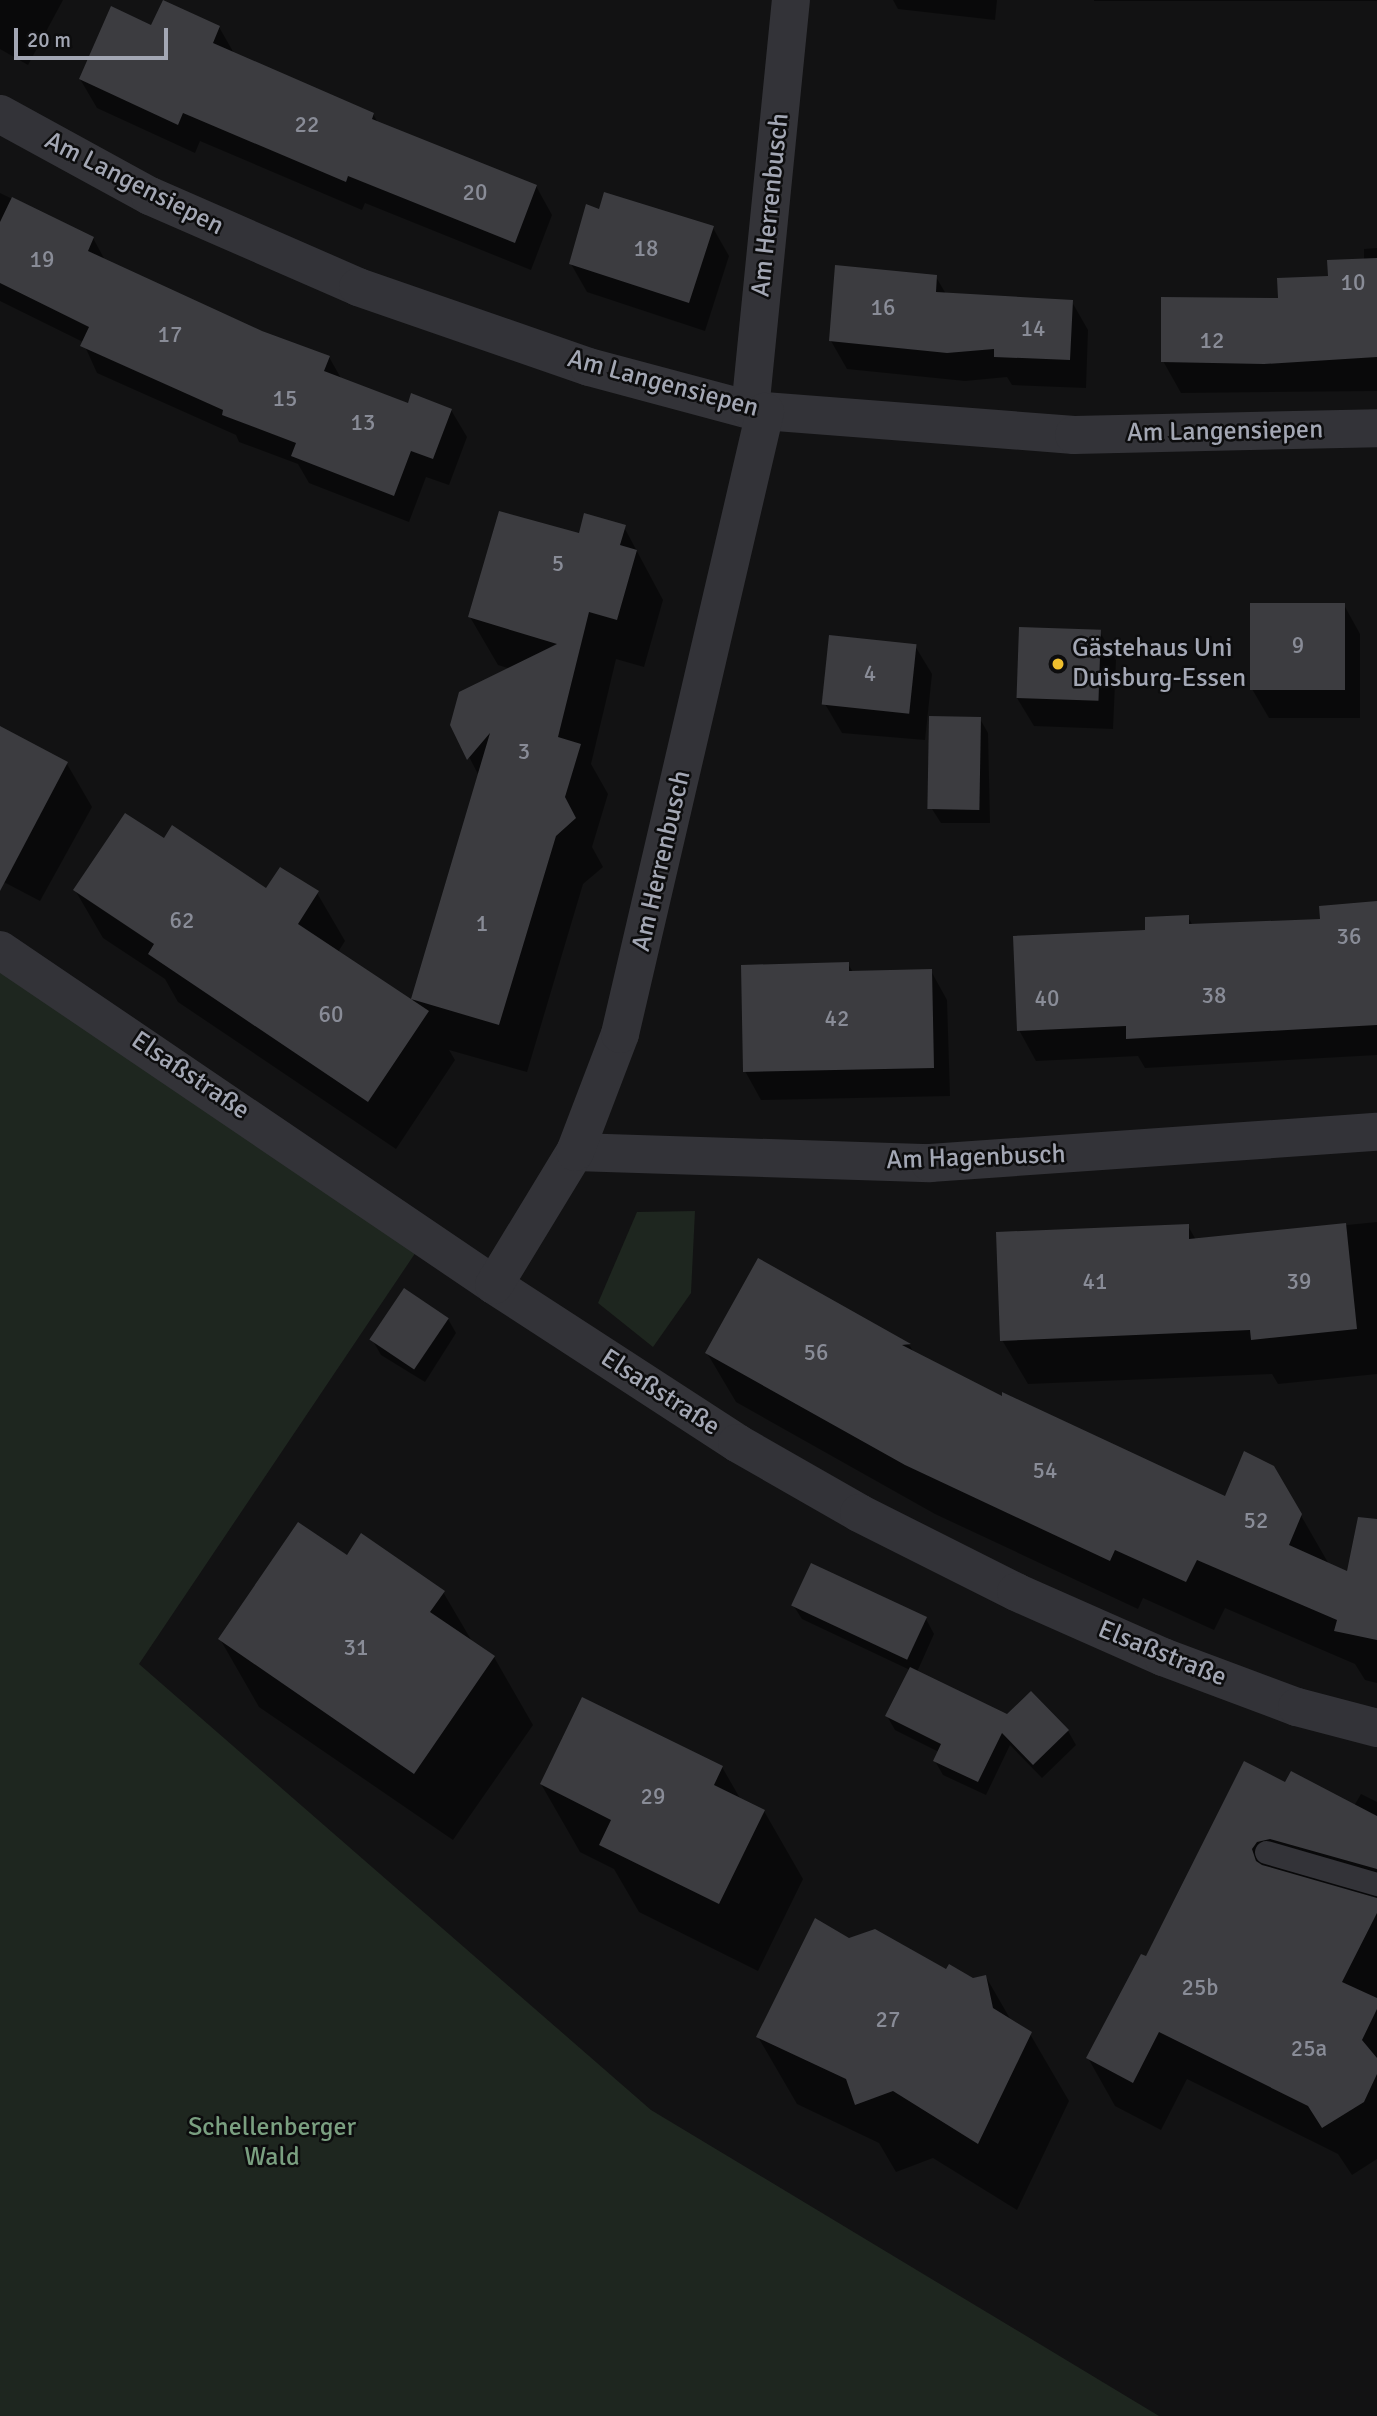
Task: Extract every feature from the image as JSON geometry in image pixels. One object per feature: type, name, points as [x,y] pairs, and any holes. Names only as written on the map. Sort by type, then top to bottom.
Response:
[{"type":"street","name":"Am Herrenbusch","points":[[494,1286],[575,1152],[605,1083],[632,991],[758,411],[791,0]]},
{"type":"street","name":"Am Langensiepen","points":[[0,114],[150,196],[358,288],[589,367],[758,411],[1074,435],[1377,428]]},
{"type":"street","name":"Elsaßstraße","points":[[0,950],[494,1286],[737,1443],[932,1550],[1163,1657],[1297,1707],[1377,1728]]},
{"type":"street","name":"Am Hagenbusch","points":[[575,1152],[930,1163],[1377,1132]]},
{"type":"lane","points":[[1266,1852],[1338,1876],[1377,1884]]},
{"type":"green space","name":"Schellenberger Wald","points":[[0,962],[420,1246],[139,1664],[651,2110],[1159,2416],[0,2416]]},
{"type":"green space","points":[[695,1211],[691,1293],[653,1347],[598,1303],[637,1212]]},
{"type":"building","points":[[163,0],[220,26],[213,43],[374,113],[372,119],[537,185],[515,243],[348,176],[346,182],[183,113],[178,125],[79,79],[111,6],[151,25]]},
{"type":"building","points":[[604,192],[714,226],[689,303],[569,264],[586,204],[599,209]]},
{"type":"building","points":[[12,197],[94,237],[88,251],[262,331],[330,356],[324,371],[408,403],[411,393],[452,409],[433,459],[411,451],[394,496],[291,456],[296,443],[222,415],[223,410],[80,346],[89,327],[0,283],[0,222]]},
{"type":"building","points":[[1377,258],[1377,357],[1264,364],[1161,362],[1161,297],[1278,298],[1277,278],[1328,276],[1327,260]]},
{"type":"building","points":[[835,265],[937,275],[936,292],[1073,300],[1070,360],[994,357],[994,349],[947,353],[829,341]]},
{"type":"building","points":[[499,511],[579,533],[584,513],[626,525],[620,545],[637,550],[617,620],[589,612],[558,737],[581,744],[565,797],[576,818],[556,836],[499,1025],[411,999],[490,733],[467,760],[450,725],[459,692],[557,644],[468,617]]},
{"type":"building","points":[[1250,603],[1345,603],[1345,690],[1250,690]]},
{"type":"building","name":"Gästehaus Uni Duisburg-Essen","points":[[1019,627],[1101,630],[1098,701],[1017,698]]},
{"type":"building","points":[[829,635],[917,644],[909,714],[822,705]]},
{"type":"building","points":[[929,716],[981,717],[979,810],[927,809]]},
{"type":"building","points":[[0,726],[68,762],[0,891]]},
{"type":"building","points":[[125,813],[164,838],[172,825],[266,888],[280,867],[319,891],[298,924],[429,1011],[368,1102],[148,954],[154,944],[73,890]]},
{"type":"building","points":[[1377,901],[1377,1025],[1126,1039],[1126,1026],[1017,1031],[1013,936],[1145,930],[1145,917],[1189,915],[1189,924],[1320,919],[1319,906]]},
{"type":"building","points":[[849,962],[849,971],[932,969],[934,1068],[743,1072],[741,965]]},
{"type":"building","points":[[1346,1223],[1357,1329],[1251,1340],[1250,1330],[1000,1341],[996,1232],[1189,1224],[1189,1239]]},
{"type":"building","points":[[758,1258],[911,1344],[902,1345],[1002,1396],[1002,1392],[1225,1496],[1244,1451],[1274,1466],[1302,1514],[1289,1545],[1347,1571],[1358,1517],[1377,1519],[1377,1640],[1334,1631],[1337,1620],[1197,1560],[1186,1582],[1115,1550],[1110,1561],[905,1465],[705,1353]]},
{"type":"building","points":[[404,1288],[449,1318],[414,1370],[369,1339]]},
{"type":"building","points":[[298,1522],[347,1555],[361,1533],[445,1591],[430,1612],[495,1656],[414,1774],[218,1639]]},
{"type":"building","points":[[811,1563],[927,1617],[907,1660],[791,1606]]},
{"type":"building","points":[[910,1667],[1007,1714],[1031,1691],[1069,1730],[1033,1765],[1002,1733],[978,1782],[933,1761],[941,1744],[885,1716]]},
{"type":"building","points":[[582,1697],[723,1766],[714,1785],[765,1810],[719,1904],[599,1845],[611,1820],[540,1784]]},
{"type":"building","points":[[1244,1761],[1285,1782],[1291,1771],[1377,1816],[1377,1869],[1270,1839],[1257,1842],[1252,1849],[1256,1861],[1262,1865],[1377,1898],[1377,1913],[1342,1982],[1377,1998],[1377,2009],[1362,2040],[1377,2058],[1377,2074],[1364,2102],[1322,2128],[1308,2106],[1159,2032],[1133,2083],[1086,2058],[1141,1954],[1146,1956]]},
{"type":"building","points":[[815,1918],[849,1938],[875,1929],[946,1969],[949,1964],[973,1978],[986,1975],[993,2008],[1032,2032],[978,2144],[893,2091],[855,2105],[846,2079],[756,2037]]},
{"type":"place","name":"Gästehaus Uni Duisburg-Essen","points":[[1058,664]]}]
